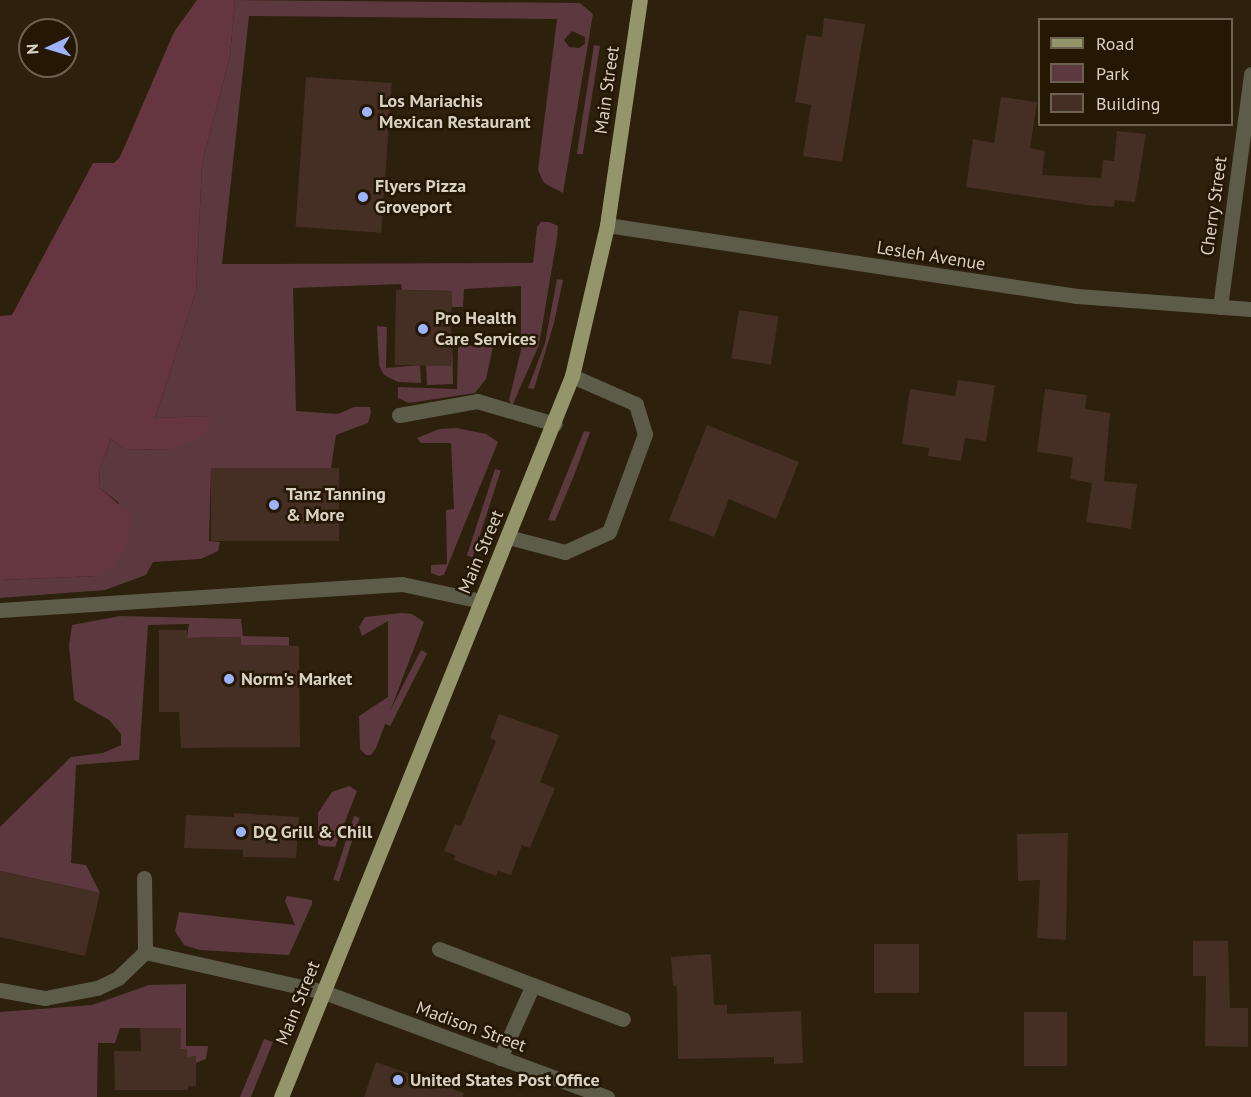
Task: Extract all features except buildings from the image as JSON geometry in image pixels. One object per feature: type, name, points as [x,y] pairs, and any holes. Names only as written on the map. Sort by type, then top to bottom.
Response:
[{"type":"main road","name":"Main Street","points":[[281,1097],[555,424],[572,376],[607,225],[640,0]]},
{"type":"street","name":"Cherry Street","points":[[1220,308],[1251,74]]},
{"type":"street","name":"Lesleh Avenue","points":[[607,225],[947,279],[1077,296],[1251,309]]},
{"type":"street","points":[[508,537],[565,552],[609,532],[645,434],[636,404],[572,376]]},
{"type":"street","points":[[399,415],[477,401],[555,424]]},
{"type":"street","points":[[0,610],[402,584],[481,601]]},
{"type":"street","points":[[0,990],[45,998],[97,988],[118,978],[145,952],[144,878]]},
{"type":"street","points":[[439,950],[623,1019]]},
{"type":"street","name":"Madison Street","points":[[145,952],[324,992],[500,1058],[575,1092],[607,1097]]},
{"type":"street","points":[[500,1058],[533,985]]},
{"type":"green space","points":[[235,0],[580,3],[593,14],[563,193],[544,183],[538,170],[557,19],[249,16],[222,264],[533,263],[537,227],[541,222],[549,222],[558,226],[539,345],[512,406],[509,400],[521,350],[521,286],[464,289],[463,307],[452,307],[451,291],[402,290],[401,284],[293,288],[296,411],[338,414],[354,407],[370,407],[368,423],[336,435],[331,468],[211,468],[209,541],[220,542],[218,551],[201,559],[153,562],[146,575],[105,590],[0,598],[0,580],[96,576],[119,503],[100,488],[99,471],[111,439],[125,450],[168,449],[210,416],[155,418],[196,292],[202,164],[230,56]],"holes":[[[572,31],[585,37],[585,44],[579,48],[569,47],[564,40]]]},
{"type":"green space","points":[[594,45],[600,46],[583,155],[577,154]]},
{"type":"green space","points":[[557,279],[563,280],[554,323],[534,389],[528,388],[545,343]]},
{"type":"green space","points":[[377,326],[387,327],[386,368],[420,365],[421,383],[398,382],[384,375],[379,365]]},
{"type":"green space","points":[[452,336],[453,384],[427,385],[426,365],[451,365]]},
{"type":"green space","points":[[458,344],[493,347],[486,379],[475,393],[409,403],[398,398],[398,387],[457,389]]},
{"type":"green space","points":[[457,428],[486,434],[498,442],[444,575],[439,576],[431,573],[431,565],[447,564],[446,510],[454,509],[451,443],[421,443],[417,438],[439,429]]},
{"type":"green space","points":[[584,431],[590,432],[575,473],[555,521],[548,520]]},
{"type":"green space","points":[[495,469],[501,471],[473,557],[467,556]]},
{"type":"green space","points":[[412,614],[424,622],[376,748],[371,755],[366,755],[360,749],[359,716],[388,697],[388,621],[362,636],[359,627],[365,617]]},
{"type":"green space","points":[[120,616],[241,619],[243,636],[289,637],[289,646],[241,645],[241,637],[187,638],[189,624],[148,625],[139,760],[76,765],[71,863],[86,865],[100,893],[0,871],[0,827],[71,757],[103,753],[121,745],[121,734],[109,720],[74,700],[69,645],[72,625]]},
{"type":"green space","points":[[421,650],[427,653],[390,726],[384,723]]},
{"type":"green space","points":[[349,786],[357,791],[335,847],[321,846],[318,844],[318,813],[332,792]]},
{"type":"green space","points":[[354,816],[360,818],[339,882],[333,880]]},
{"type":"green space","points":[[287,896],[312,900],[289,955],[200,950],[184,945],[175,931],[179,912],[295,925],[285,901]]},
{"type":"green space","points":[[186,984],[186,1046],[208,1046],[206,1059],[196,1063],[195,1057],[187,1057],[187,1050],[181,1049],[181,1028],[120,1028],[115,1043],[98,1043],[97,1097],[0,1097],[0,1012],[92,1005],[149,985]]},
{"type":"green space","points":[[264,1039],[273,1042],[251,1097],[240,1097]]},
{"type":"shaded area","points":[[197,0],[235,0],[230,56],[202,164],[196,292],[155,418],[210,416],[208,429],[192,442],[168,449],[125,450],[111,439],[99,471],[100,488],[132,516],[126,547],[113,568],[97,576],[0,580],[0,316],[12,315],[93,163],[114,163],[120,157],[174,32]]},
{"type":"place","name":"Los Mariachis Mexican Restaurant","points":[[367,112]]},
{"type":"place","name":"Flyers Pizza Groveport","points":[[363,197]]},
{"type":"place","name":"Pro Health Care Services","points":[[423,329]]},
{"type":"place","name":"Tanz Tanning & More","points":[[274,505]]},
{"type":"place","name":"Norm's Market","points":[[229,679]]},
{"type":"place","name":"DQ Grill & Chill","points":[[241,832]]},
{"type":"place","name":"United States Post Office","points":[[398,1080]]}]
